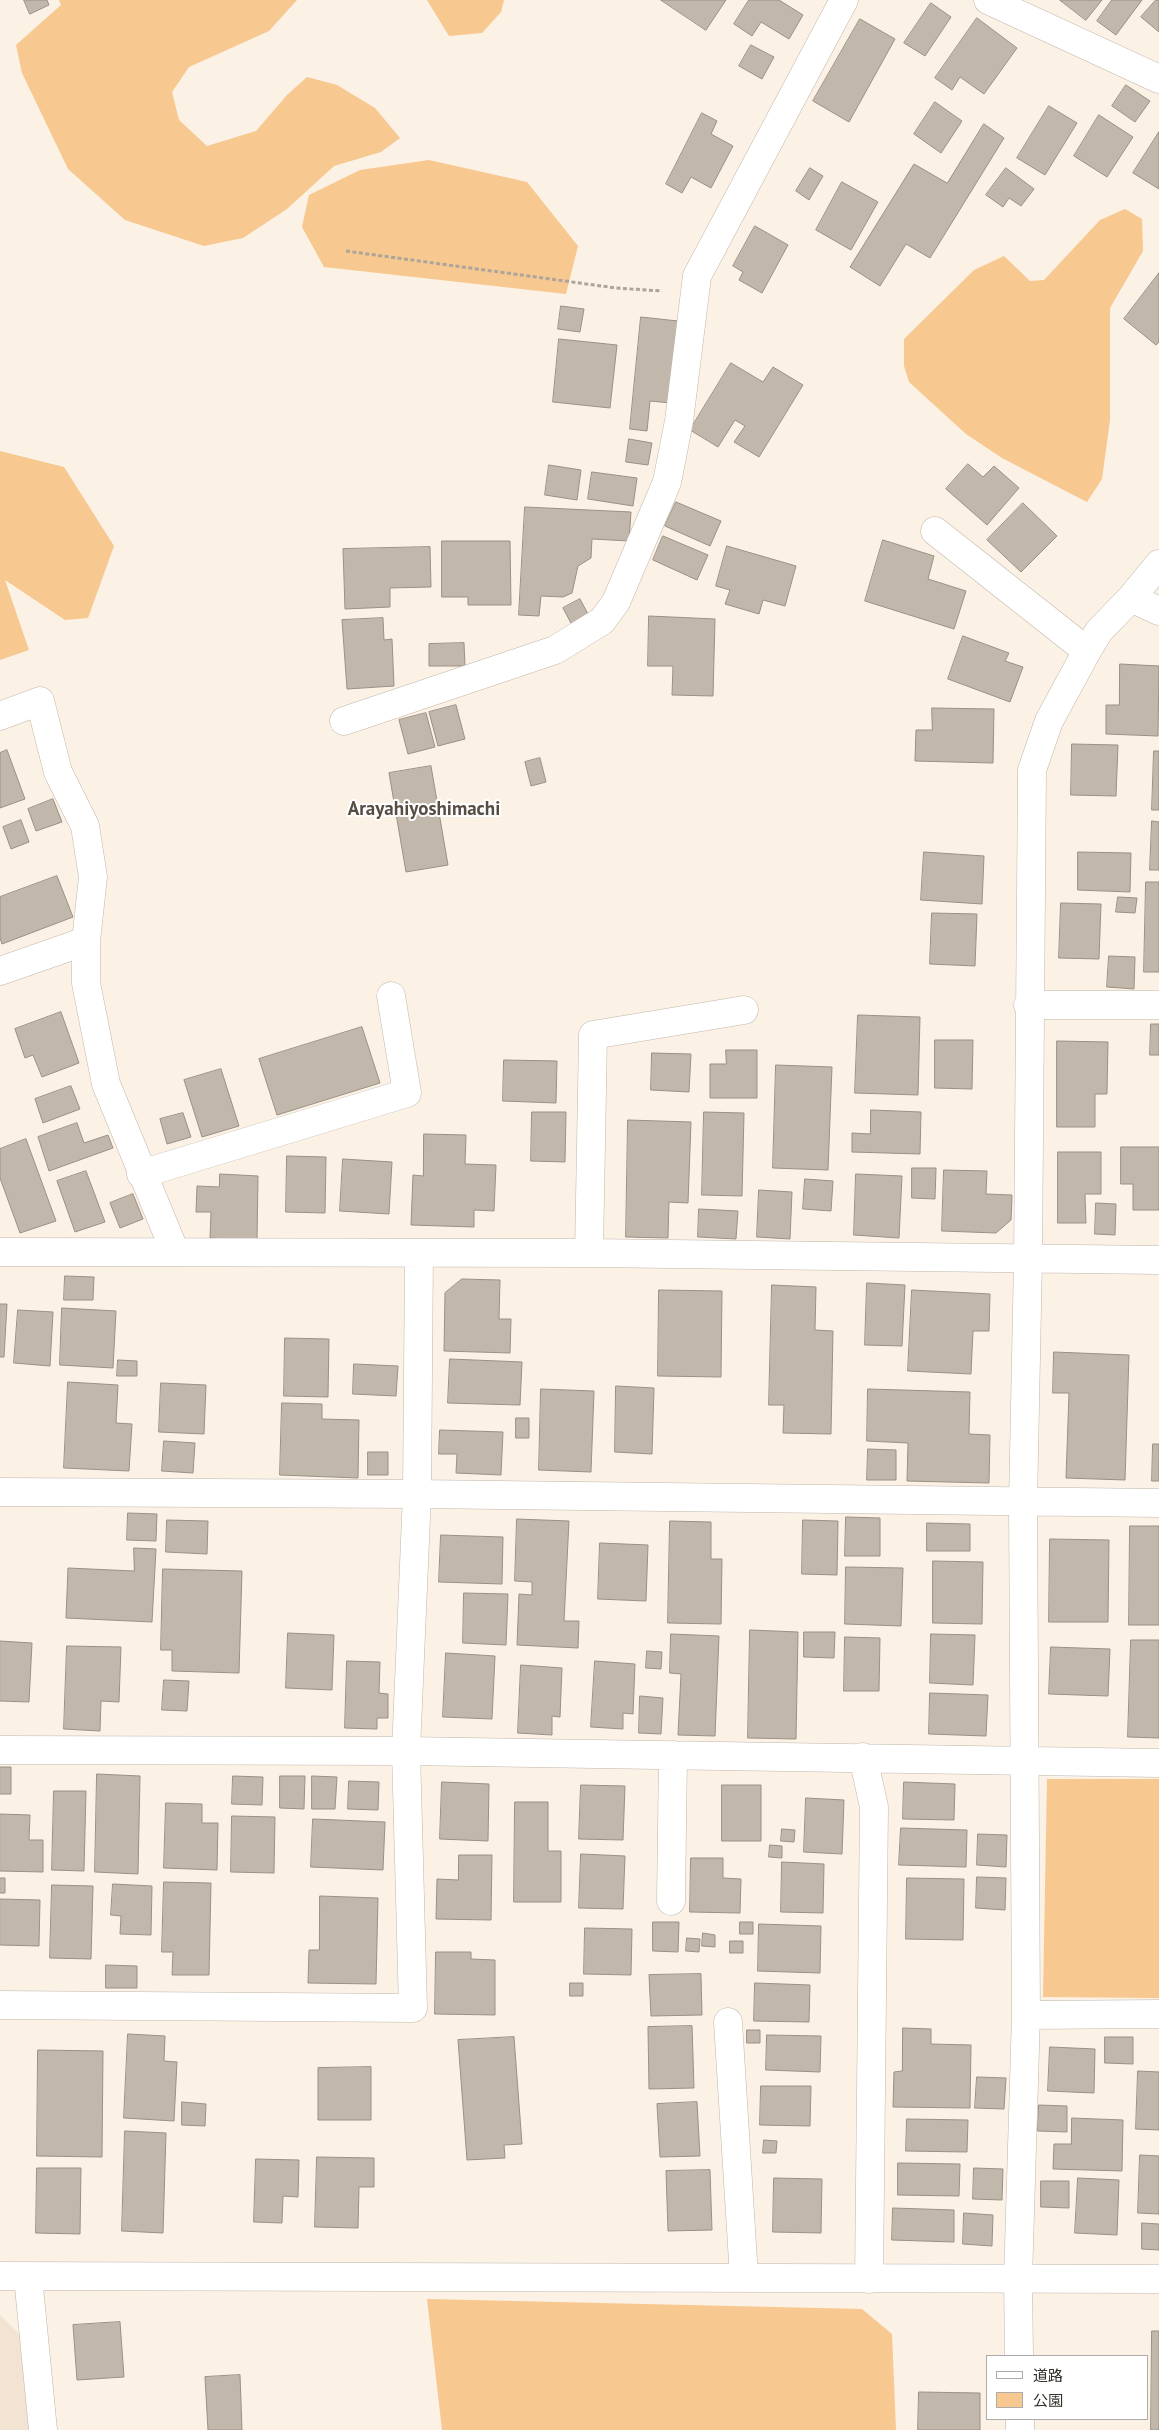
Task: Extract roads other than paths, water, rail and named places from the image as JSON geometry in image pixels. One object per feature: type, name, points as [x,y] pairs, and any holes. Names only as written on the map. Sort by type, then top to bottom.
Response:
[{"type":"street","points":[[344,721],[555,650],[602,621],[616,602],[667,482],[679,421],[697,276],[844,0]]},
{"type":"street","points":[[988,0],[1159,79]]},
{"type":"street","points":[[935,531],[1086,651]]},
{"type":"street","points":[[1019,2355],[1018,2279],[1026,2015],[1023,1760],[1023,1503],[1028,1260],[1028,1005],[1032,770],[1049,721],[1086,651],[1099,631],[1131,598],[1159,564]]},
{"type":"street","points":[[1131,598],[1159,611]]},
{"type":"street","points":[[0,716],[40,701],[58,772],[85,826],[93,877],[86,941],[86,983],[106,1084],[175,1252]]},
{"type":"street","points":[[0,971],[86,941]]},
{"type":"street","points":[[142,1174],[407,1094],[391,996]]},
{"type":"street","points":[[1028,1005],[1159,1005]]},
{"type":"street","points":[[589,1253],[593,1035],[744,1010]]},
{"type":"street","points":[[0,1252],[589,1253],[1028,1260],[1159,1260]]},
{"type":"street","points":[[0,2005],[413,2008],[406,1751],[417,1494],[419,1253]]},
{"type":"street","points":[[0,1492],[417,1494],[1023,1503],[1159,1503]]},
{"type":"street","points":[[0,1750],[406,1751],[1159,1763]]},
{"type":"street","points":[[671,1901],[673,1755]]},
{"type":"street","points":[[863,1757],[874,1807],[869,2279]]},
{"type":"street","points":[[1026,2015],[1159,2014]]},
{"type":"street","points":[[728,2022],[744,2277]]},
{"type":"street","points":[[0,2276],[1159,2279]]},
{"type":"street","points":[[28,2277],[42,2430]]},
{"type":"district","name":"Arayahiyoshimachi","points":[[424,810]]}]
